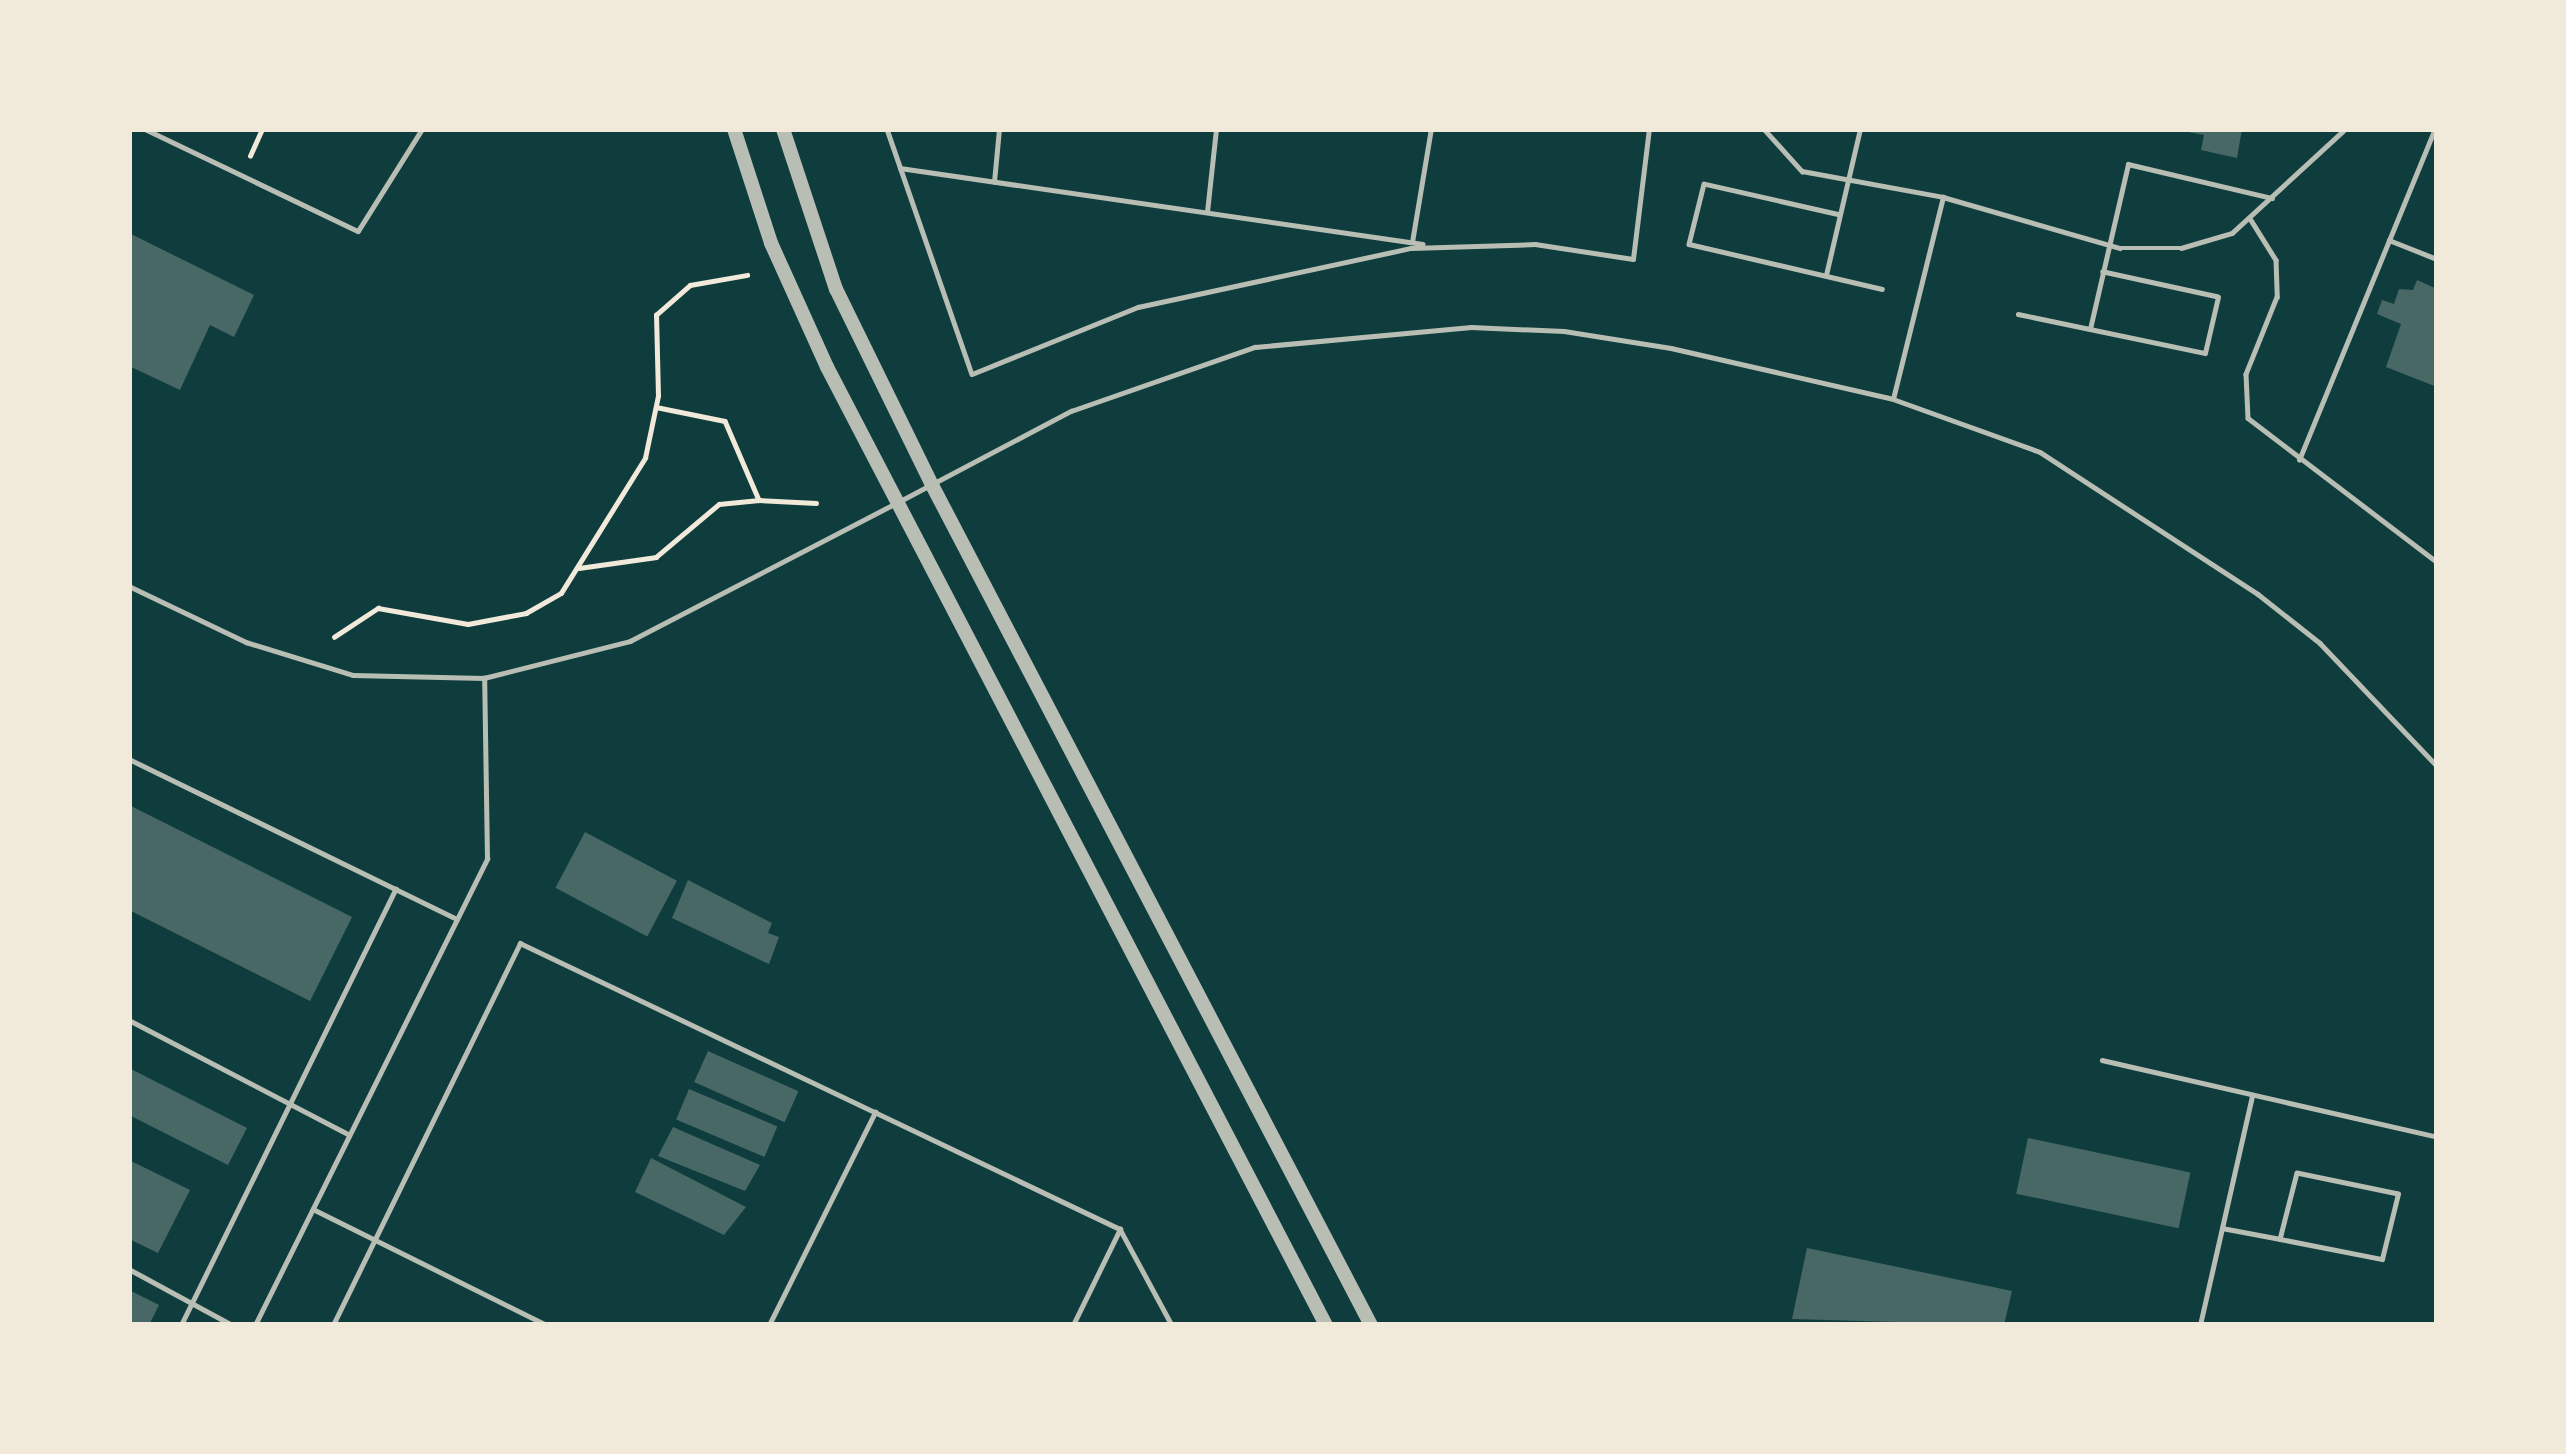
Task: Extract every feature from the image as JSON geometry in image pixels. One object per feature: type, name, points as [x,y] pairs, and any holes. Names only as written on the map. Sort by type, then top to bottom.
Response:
[{"type":"street","points":[[734,129],[778,261],[896,503],[1326,1325]]},
{"type":"street","points":[[783,129],[836,289],[932,485],[1371,1325]]},
{"type":"lane","points":[[146,129],[358,231],[422,129]]},
{"type":"lane","points":[[886,129],[972,374],[1138,308],[1412,245]]},
{"type":"lane","points":[[994,182],[999,129]]},
{"type":"lane","points":[[1207,212],[1216,129]]},
{"type":"lane","points":[[1412,245],[1431,129]]},
{"type":"lane","points":[[900,168],[1412,245],[1535,244],[1633,259],[1649,129]]},
{"type":"lane","points":[[1764,129],[1802,171],[1943,197],[2110,245],[2181,248],[2232,232],[2345,129]]},
{"type":"lane","points":[[1826,278],[1860,129]]},
{"type":"lane","points":[[2299,460],[2434,129]]},
{"type":"lane","points":[[2090,329],[2128,164],[2272,198]]},
{"type":"lane","points":[[1840,215],[1704,184],[1688,244],[1882,290]]},
{"type":"lane","points":[[1893,399],[1943,197]]},
{"type":"lane","points":[[2250,218],[2276,260],[2277,297],[2246,374],[2248,418],[2437,562]]},
{"type":"lane","points":[[2389,240],[2437,259]]},
{"type":"lane","points":[[2018,314],[2205,353],[2218,298],[2103,272]]},
{"type":"lane","points":[[129,586],[246,642],[353,675],[484,678],[630,641],[1142,380],[1255,347],[1361,332],[1564,331],[1893,399],[2040,452],[2156,524],[2320,643],[2437,766]]},
{"type":"lane","points":[[255,1325],[487,859],[484,678]]},
{"type":"lane","points":[[129,759],[457,919]]},
{"type":"lane","points":[[181,1325],[396,889]]},
{"type":"lane","points":[[333,1325],[520,943],[1120,1228],[1172,1325]]},
{"type":"lane","points":[[129,1020],[350,1135]]},
{"type":"lane","points":[[2102,1060],[2437,1137]]},
{"type":"lane","points":[[2200,1325],[2252,1095]]},
{"type":"lane","points":[[770,1325],[875,1112]]},
{"type":"lane","points":[[2222,1228],[2382,1259],[2398,1194],[2296,1173],[2280,1239]]},
{"type":"lane","points":[[313,1209],[547,1325]]},
{"type":"lane","points":[[1072,1325],[1120,1228]]},
{"type":"lane","points":[[129,1269],[232,1325]]},
{"type":"path","points":[[250,156],[262,129]]},
{"type":"path","points":[[334,637],[378,608],[468,624],[526,613],[561,593],[645,458],[656,407],[656,315],[665,302],[690,285],[747,275]]},
{"type":"path","points":[[656,407],[725,422],[759,500]]},
{"type":"path","points":[[578,568],[656,557],[718,503],[816,503]]},
{"type":"building","points":[[2242,129],[2237,158],[2201,150],[2204,135],[2183,131]]},
{"type":"building","points":[[129,233],[254,295],[234,337],[210,325],[180,390],[129,366]]},
{"type":"building","points":[[2417,280],[2437,289],[2437,387],[2386,367],[2401,324],[2377,314],[2382,300],[2394,304],[2399,289],[2413,290]]},
{"type":"building","points":[[129,805],[352,917],[310,1001],[129,910]]},
{"type":"building","points":[[585,832],[677,881],[647,936],[555,888]]},
{"type":"building","points":[[688,880],[772,923],[768,933],[779,937],[769,964],[672,918]]},
{"type":"building","points":[[708,1051],[798,1091],[785,1122],[694,1082]]},
{"type":"building","points":[[129,1068],[247,1128],[228,1165],[129,1115]]},
{"type":"building","points":[[689,1089],[777,1127],[764,1157],[676,1119]]},
{"type":"building","points":[[673,1127],[760,1165],[745,1191],[658,1156]]},
{"type":"building","points":[[2028,1138],[2190,1173],[2179,1228],[2016,1194]]},
{"type":"building","points":[[651,1158],[746,1207],[724,1235],[635,1192]]},
{"type":"building","points":[[129,1160],[190,1190],[158,1253],[129,1239]]},
{"type":"building","points":[[1807,1248],[2012,1291],[2004,1325],[1792,1319]]},
{"type":"building","points":[[129,1290],[159,1305],[149,1325],[129,1325]]}]
